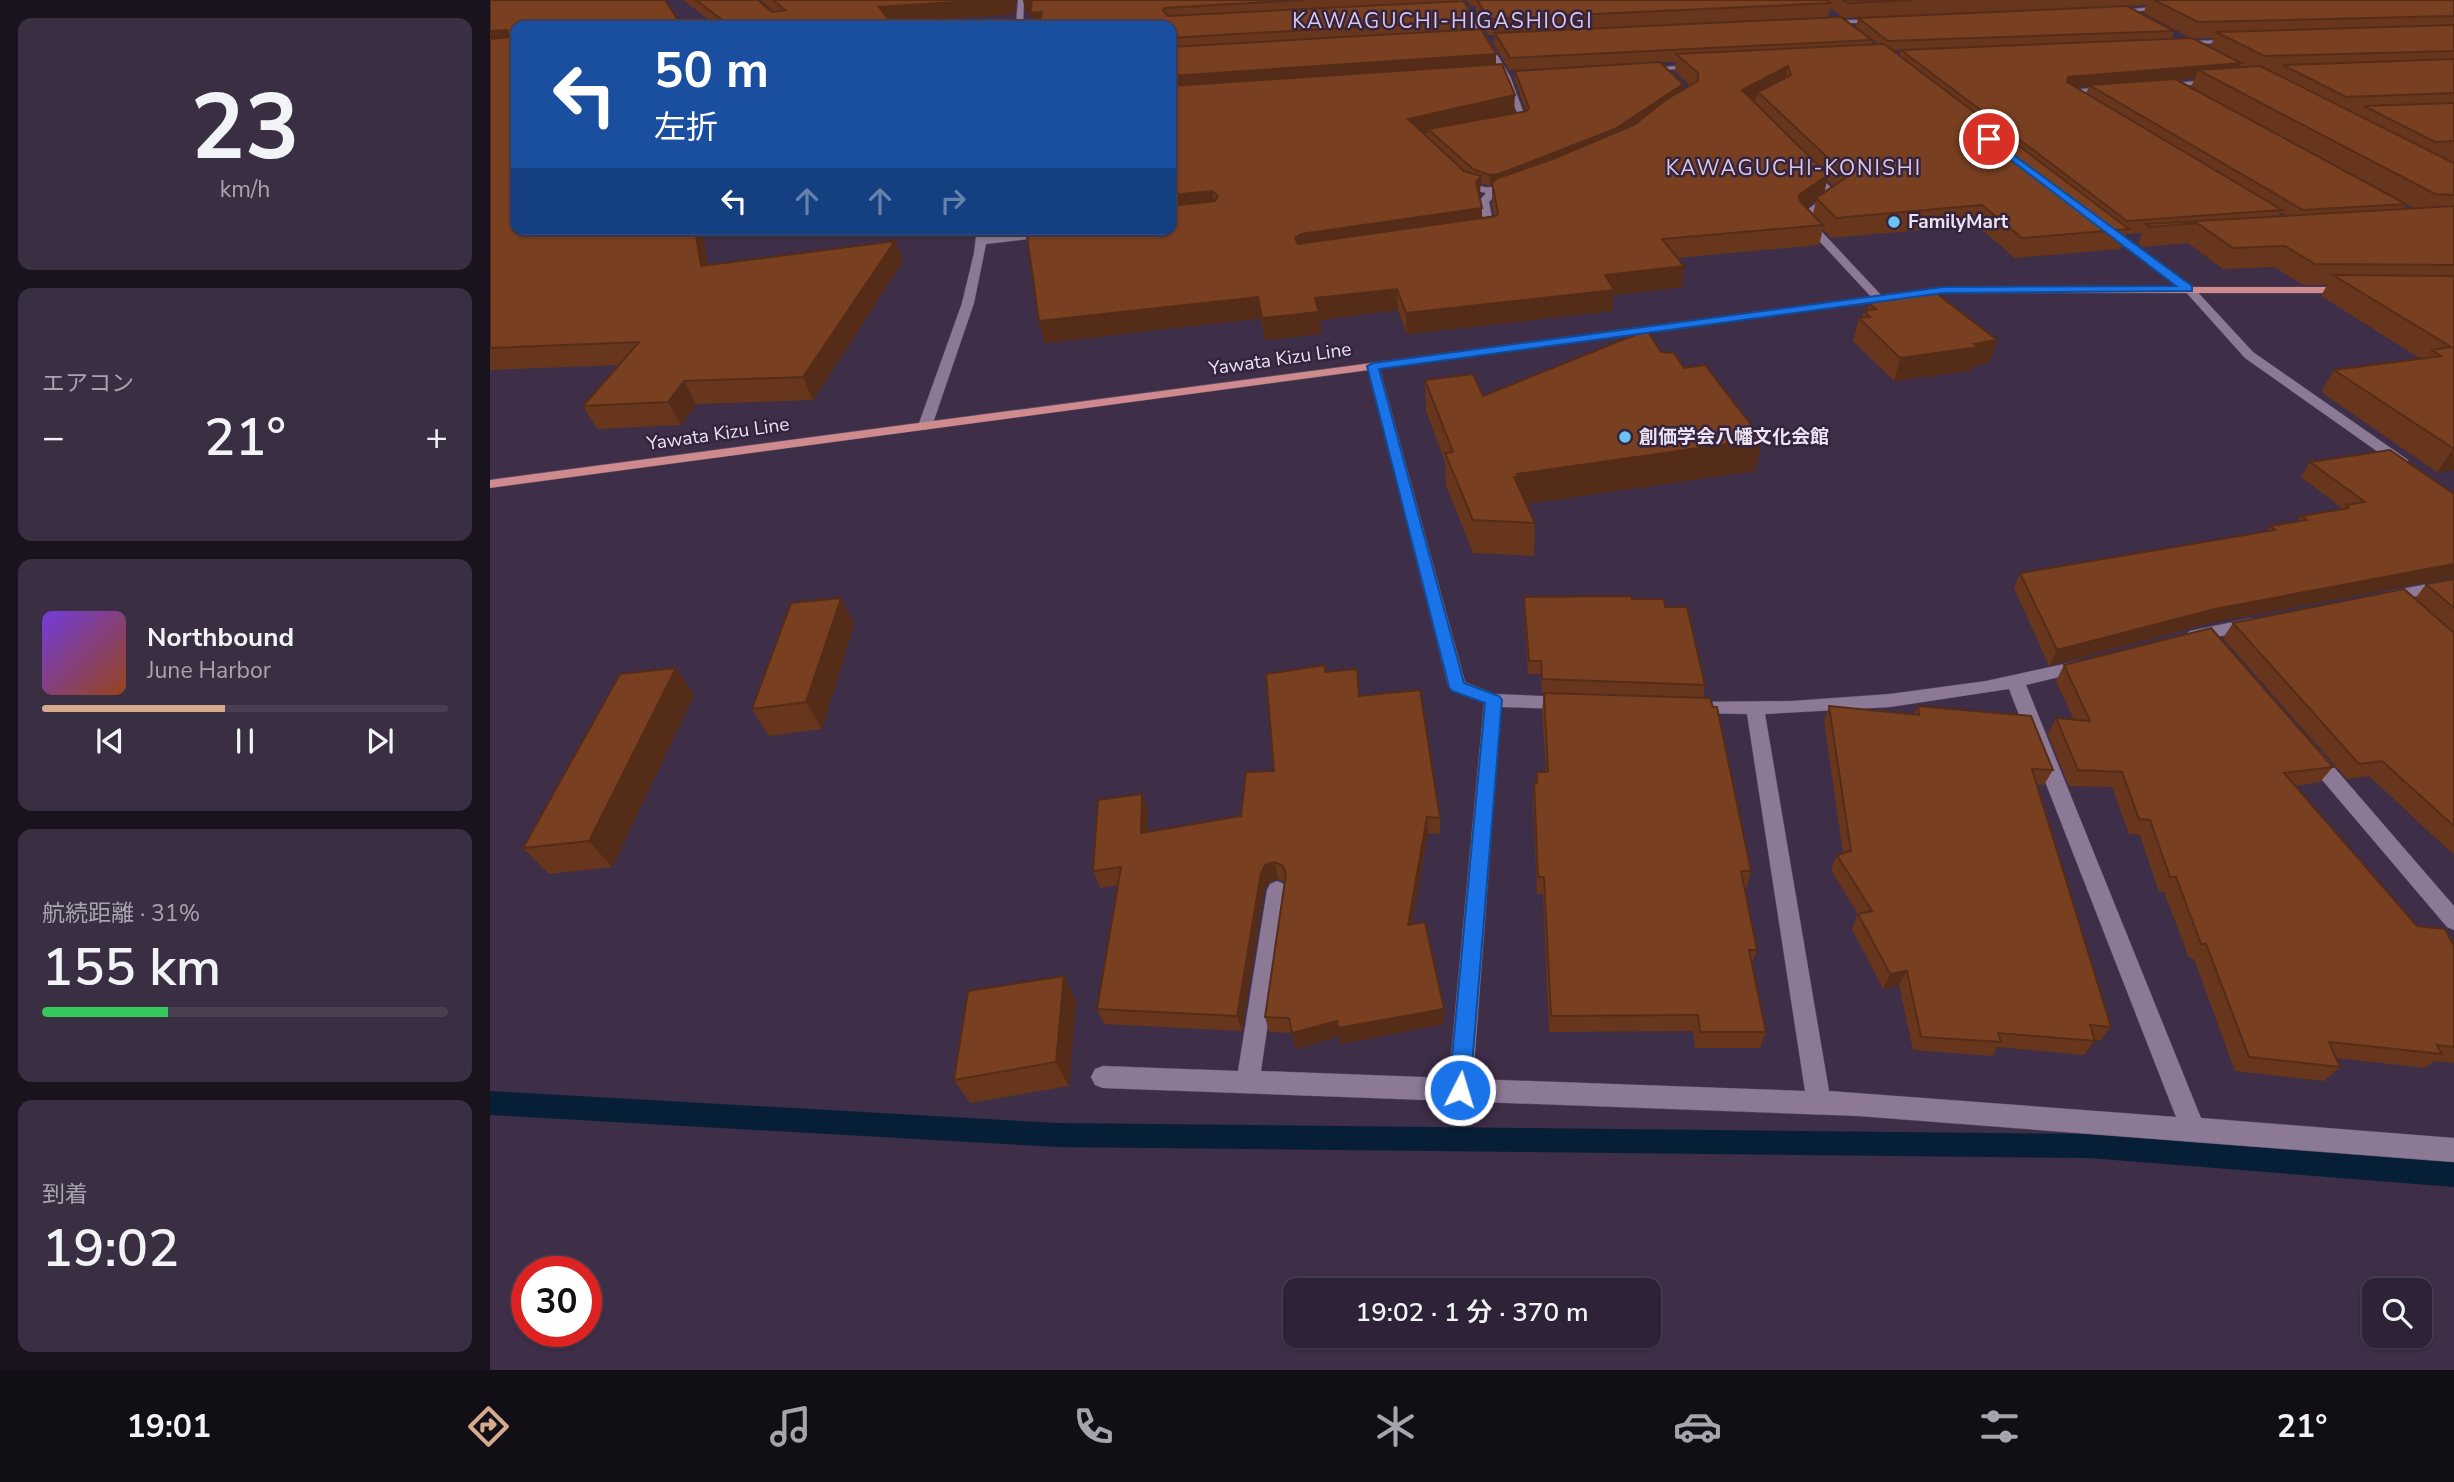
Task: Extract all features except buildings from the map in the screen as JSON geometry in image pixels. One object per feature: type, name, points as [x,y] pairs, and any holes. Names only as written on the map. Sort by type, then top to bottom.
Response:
[{"type":"main road","name":"Yawata Kizu Line","points":[[490,484],[1943,290],[2361,290]]},
{"type":"street","points":[[1020,21],[1021,0]]},
{"type":"street","points":[[1461,0],[1506,76],[1523,117],[1496,122]]},
{"type":"street","points":[[2108,0],[2149,23]]},
{"type":"street","points":[[2101,11],[2181,8]]},
{"type":"street","points":[[1452,11],[1479,10]]},
{"type":"street","points":[[1829,15],[1849,31]]},
{"type":"street","points":[[1810,24],[1892,20]]},
{"type":"street","points":[[1470,41],[1498,39]]},
{"type":"street","points":[[2171,39],[2205,54]]},
{"type":"street","points":[[2183,42],[2251,41]]},
{"type":"street","points":[[1637,69],[1704,65]]},
{"type":"street","points":[[1663,68],[1673,76]]},
{"type":"street","points":[[1493,76],[1520,75]]},
{"type":"street","points":[[2148,86],[2225,80]]},
{"type":"street","points":[[2174,84],[2198,97]]},
{"type":"street","points":[[2092,105],[2068,91],[2121,88]]},
{"type":"street","points":[[1805,166],[1834,195],[1802,217],[1878,298]]},
{"type":"street","points":[[1451,170],[1469,186],[1492,193]]},
{"type":"street","points":[[1478,234],[1491,232],[1484,201],[1492,193],[1525,182]]},
{"type":"street","points":[[2097,223],[2188,289],[2249,355],[2420,474]]},
{"type":"street","points":[[925,426],[942,371],[963,320],[982,235]]},
{"type":"street","points":[[2119,240],[2146,238]]},
{"type":"street","points":[[1373,366],[1457,687],[1493,700],[1576,703]]},
{"type":"street","points":[[2369,600],[2454,584]]},
{"type":"street","points":[[2396,595],[2416,612]]},
{"type":"street","points":[[2168,643],[2274,619]]},
{"type":"street","points":[[2206,633],[2224,653]]},
{"type":"street","points":[[1672,706],[1755,709],[1948,695],[2016,683],[2105,660]]},
{"type":"street","points":[[2016,683],[2193,1129]]},
{"type":"street","points":[[1460,1090],[1493,700]]},
{"type":"street","points":[[1755,709],[1819,1103]]},
{"type":"street","points":[[2304,746],[2454,921]]},
{"type":"street","points":[[1248,1083],[1277,890]]},
{"type":"street","points":[[1103,1077],[1819,1103],[2454,1150]]},
{"type":"waterway","points":[[490,1103],[1057,1135],[2089,1146],[2454,1174]]},
{"type":"place","name":"FamilyMart","points":[[1894,222]]},
{"type":"place","name":"創価学会八幡文化会館","points":[[1625,437]]},
{"type":"district","name":"KAWAGUCHI-HIGASHIOGI","points":[[1443,21]]},
{"type":"district","name":"KAWAGUCHI-KONISHI","points":[[1794,168]]},
{"type":"route","points":[[1460,1090],[1493,700],[1457,687],[1373,366],[1943,290],[2188,289],[2150,263],[1989,139]]}]
